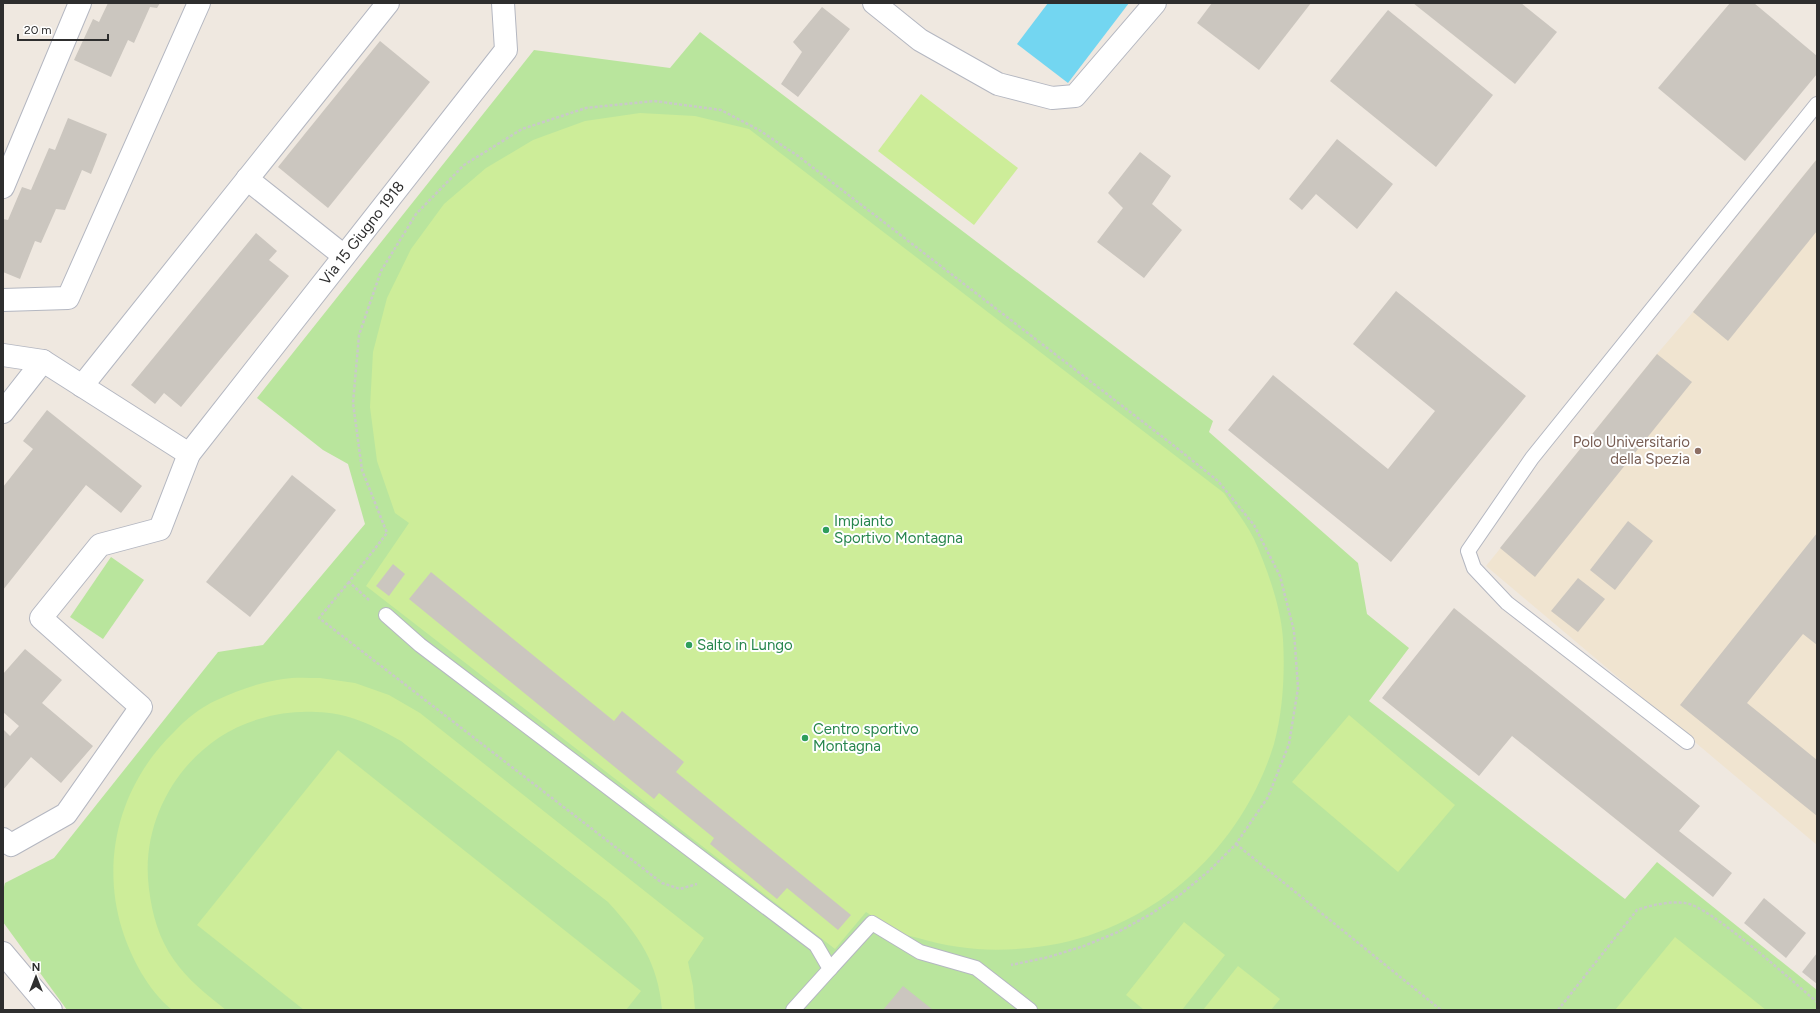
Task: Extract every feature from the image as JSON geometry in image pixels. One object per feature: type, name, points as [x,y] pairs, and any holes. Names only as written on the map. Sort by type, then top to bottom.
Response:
[{"type":"street","points":[[3,187],[80,3]]},
{"type":"street","points":[[3,300],[68,298],[199,3]]},
{"type":"street","points":[[82,386],[388,3]]},
{"type":"street","name":"Via 15 Giugno 1918","points":[[6,847],[66,814],[141,707],[41,618],[100,545],[160,529],[189,454],[506,50],[503,3]]},
{"type":"street","points":[[874,3],[920,40],[998,84],[1052,98],[1075,96],[1155,3]]},
{"type":"street","points":[[248,179],[344,256]]},
{"type":"street","points":[[3,355],[43,361],[189,454]]},
{"type":"street","points":[[3,412],[43,361]]},
{"type":"street","points":[[3,953],[51,1010]]},
{"type":"lane","points":[[1687,742],[1507,603],[1474,568],[1468,551],[1532,458],[1817,104]]},
{"type":"lane","points":[[386,615],[420,645],[816,946],[830,968]]},
{"type":"lane","points":[[793,1010],[872,923],[920,952],[976,968],[1030,1010]]},
{"type":"path","points":[[723,875],[680,889],[662,883],[319,618],[387,533],[362,470],[353,403],[359,335],[381,271],[416,214],[464,166],[522,129],[586,108],[654,101],[721,110],[759,130],[798,156],[1218,481],[1254,525],[1280,576],[1294,631],[1298,688],[1289,744],[1268,797],[1236,844],[1210,870],[1182,894],[1151,914],[1118,932],[1084,946],[1049,957],[1013,964],[976,968]]},
{"type":"path","points":[[349,582],[366,597]]},
{"type":"path","points":[[1236,844],[1441,1010]]},
{"type":"path","points":[[1558,1010],[1637,910],[1653,905],[1686,902],[1712,915],[1817,1002]]},
{"type":"shaded area","name":"Polo Universitario della Spezia","points":[[1817,159],[1817,845],[1486,566]]},
{"type":"green space","points":[[700,32],[1213,421],[1209,432],[1358,563],[1367,614],[1409,648],[1369,701],[1625,899],[1657,862],[1817,990],[1817,1010],[67,1010],[3,922],[3,891],[5,883],[54,858],[218,652],[263,645],[365,524],[348,464],[323,450],[257,398],[534,50],[670,68]]},
{"type":"green space","points":[[921,94],[1018,168],[974,225],[878,151]]},
{"type":"green space","name":"Impianto Sportivo Montagna","points":[[640,113],[695,116],[749,129],[1224,493],[1247,527],[1264,562],[1282,627],[1284,652],[1283,692],[1274,744],[1258,784],[1238,821],[1212,854],[1182,883],[1149,908],[1111,927],[1071,941],[1029,948],[1000,950],[973,949],[946,945],[906,935],[891,929],[866,912],[835,949],[366,586],[409,523],[395,513],[377,461],[370,407],[373,352],[387,298],[411,249],[444,204],[486,168],[533,140],[585,121]]},
{"type":"green space","points":[[111,557],[144,580],[103,639],[70,617]]},
{"type":"green space","points":[[292,678],[320,678],[355,683],[389,695],[420,713],[704,938],[688,962],[693,986],[695,1010],[662,1010],[656,978],[645,951],[629,926],[608,902],[401,741],[371,725],[350,717],[339,714],[295,712],[259,719],[233,729],[210,744],[190,763],[173,784],[160,808],[152,834],[148,861],[149,889],[157,926],[164,944],[179,967],[226,1010],[172,1010],[155,993],[135,962],[122,929],[116,902],[113,875],[115,849],[120,823],[128,798],[140,774],[156,752],[184,722],[205,706],[233,693],[266,682]]},
{"type":"green space","points":[[1349,715],[1455,805],[1398,872],[1292,782]]},
{"type":"green space","points":[[338,750],[641,991],[626,1010],[304,1010],[197,925]]},
{"type":"green space","points":[[1184,922],[1225,955],[1182,1010],[1144,1010],[1126,995]]},
{"type":"green space","points":[[1675,937],[1766,1010],[1615,1010]]},
{"type":"green space","points":[[1238,966],[1280,999],[1271,1010],[1203,1010]]},
{"type":"water","points":[[1048,3],[1129,3],[1068,83],[1017,44]]},
{"type":"building","points":[[108,3],[160,3],[157,8],[150,7],[134,43],[128,40],[111,77],[74,60],[93,19],[99,22]]},
{"type":"building","points":[[1212,3],[1311,3],[1259,70],[1197,23]]},
{"type":"building","points":[[1413,3],[1521,3],[1557,32],[1515,84]]},
{"type":"building","points":[[1730,3],[1754,3],[1817,56],[1817,74],[1745,161],[1658,88]]},
{"type":"building","points":[[822,7],[850,29],[798,97],[781,84],[802,52],[793,42]]},
{"type":"building","points":[[1388,10],[1493,95],[1436,167],[1330,81]]},
{"type":"building","points":[[380,41],[430,82],[328,208],[278,167]]},
{"type":"building","points":[[68,118],[107,134],[91,174],[82,170],[65,210],[56,209],[41,243],[35,241],[20,279],[3,272],[3,219],[8,220],[22,187],[31,190],[49,148],[55,150]]},
{"type":"building","points":[[1337,139],[1393,184],[1357,229],[1316,194],[1302,210],[1289,199]]},
{"type":"building","points":[[1140,152],[1171,176],[1152,204],[1182,230],[1144,278],[1097,242],[1123,208],[1108,193]]},
{"type":"building","points":[[1817,159],[1817,231],[1728,341],[1693,312]]},
{"type":"building","points":[[256,233],[277,251],[269,260],[289,276],[181,407],[164,393],[155,404],[131,385]]},
{"type":"building","points":[[1396,291],[1526,396],[1391,562],[1228,430],[1273,375],[1388,469],[1435,411],[1353,344]]},
{"type":"building","points":[[1657,354],[1692,382],[1535,577],[1500,548]]},
{"type":"building","points":[[47,410],[142,486],[121,513],[86,485],[3,590],[3,487],[33,449],[23,441]]},
{"type":"building","points":[[292,475],[336,510],[250,617],[206,582]]},
{"type":"building","points":[[1628,521],[1653,541],[1615,590],[1590,570]]},
{"type":"building","points":[[1817,533],[1817,645],[1803,634],[1747,703],[1817,760],[1817,816],[1680,705]]},
{"type":"building","points":[[393,564],[405,574],[389,596],[376,586]]},
{"type":"building","points":[[431,572],[614,721],[622,711],[684,762],[676,772],[851,915],[838,930],[787,888],[777,899],[710,844],[714,838],[659,793],[654,799],[409,599]]},
{"type":"building","points":[[1578,578],[1605,599],[1578,632],[1551,611]]},
{"type":"building","points":[[1454,608],[1700,806],[1679,831],[1732,873],[1713,897],[1512,736],[1479,776],[1382,698]]},
{"type":"building","points":[[25,649],[62,680],[42,703],[93,746],[61,783],[31,757],[3,790],[3,729],[10,736],[19,726],[3,712],[3,674]]},
{"type":"building","points":[[1764,898],[1806,933],[1786,958],[1744,923]]},
{"type":"building","points":[[1817,953],[1817,984],[1802,972]]},
{"type":"building","points":[[903,986],[933,1010],[883,1010]]},
{"type":"place","name":"Polo Universitario della Spezia","points":[[1698,451]]},
{"type":"place","name":"Impianto Sportivo Montagna","points":[[826,530]]},
{"type":"place","name":"Salto in Lungo","points":[[689,645]]},
{"type":"place","name":"Centro sportivo Montagna","points":[[805,738]]}]
